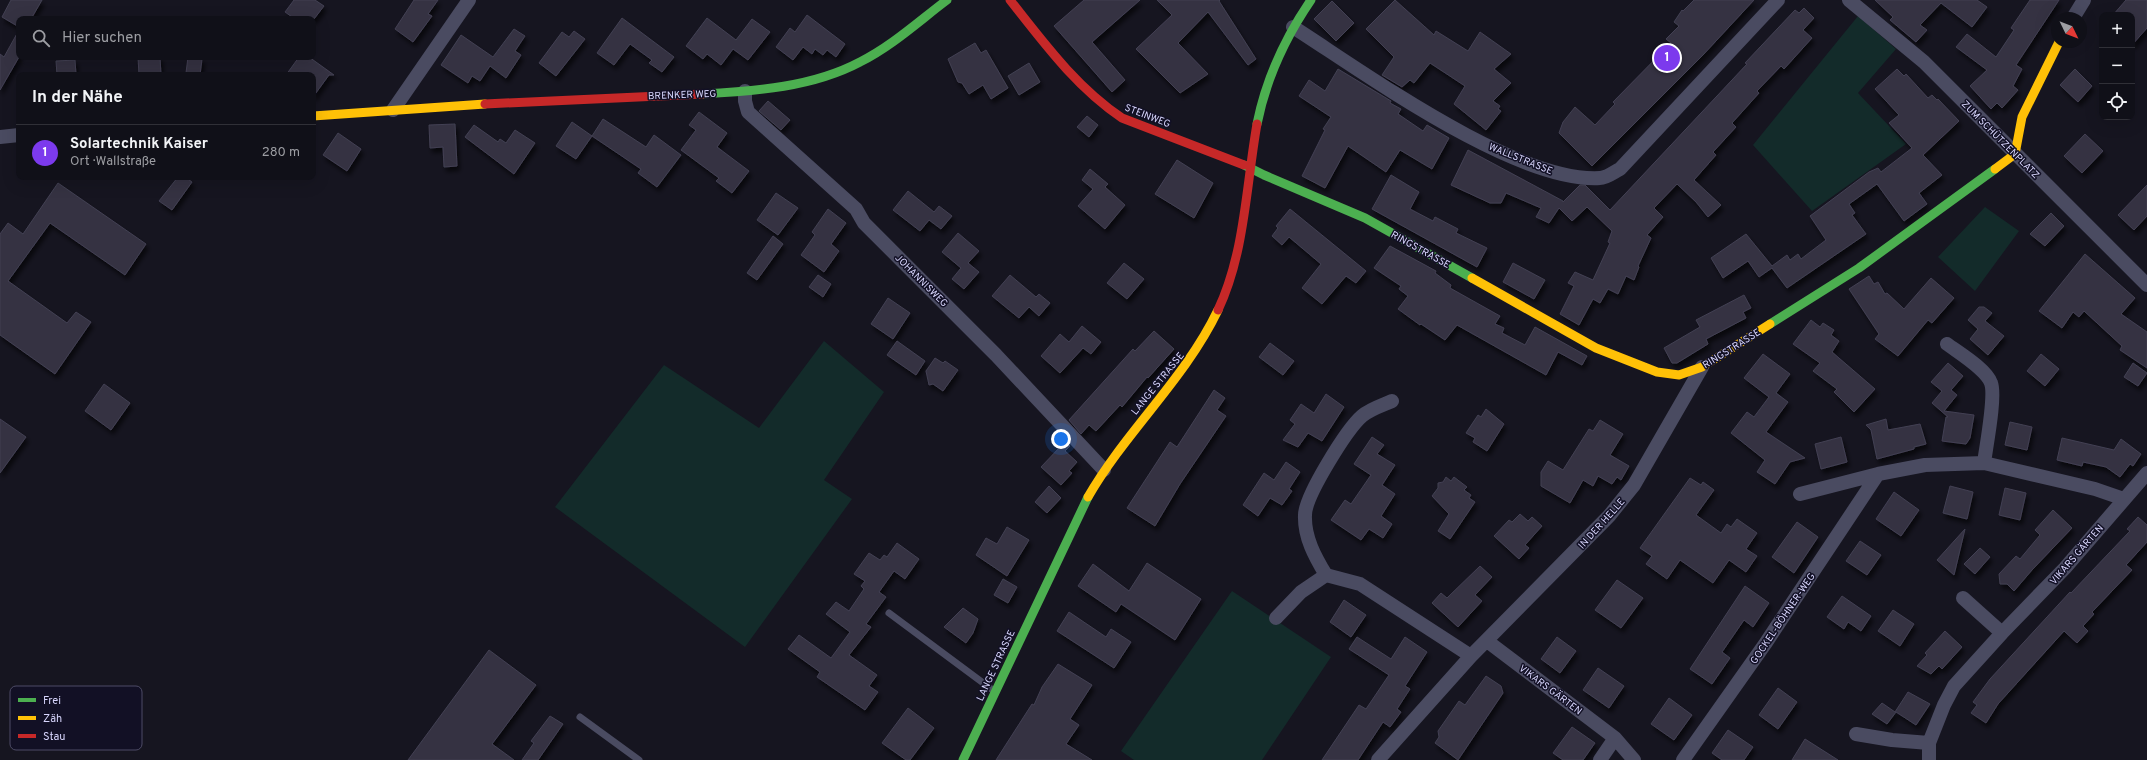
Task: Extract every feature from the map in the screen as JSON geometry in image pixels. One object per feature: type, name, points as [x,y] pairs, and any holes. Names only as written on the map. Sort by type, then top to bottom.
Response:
[{"type":"street","points":[[393,110],[469,0]]},
{"type":"street","name":"BRENKER WEG","points":[[316,116],[608,96],[745,91],[777,87],[825,76],[846,69],[873,55],[947,0]]},
{"type":"street","name":"STEINWEG","points":[[1010,0],[1088,93],[1103,107],[1122,118],[1251,167]]},
{"type":"street","name":"LANGE STRASSE","points":[[963,760],[994,691],[1078,516],[1104,470],[1201,345],[1222,302],[1240,244],[1255,136],[1266,93],[1278,56],[1293,28],[1311,0]]},
{"type":"street","name":"WALLSTRASSE","points":[[1293,28],[1409,101],[1504,153],[1557,172],[1582,178],[1602,178],[1620,169],[1778,0]]},
{"type":"street","name":"ZUM SCHÜTZENPLATZ","points":[[1849,0],[1924,62],[2147,284]]},
{"type":"street","points":[[2077,12],[2084,0]]},
{"type":"street","points":[[2015,154],[2022,117],[2056,48]]},
{"type":"street","name":"JOHANNISWEG","points":[[745,91],[745,101],[748,112],[856,209],[864,223],[974,333],[1104,470]]},
{"type":"street","points":[[0,137],[16,135]]},
{"type":"street","name":"RINGSTRASSE","points":[[1251,167],[1264,175],[1365,218],[1596,348],[1657,372],[1679,375],[1702,368],[1859,268],[2015,154]]},
{"type":"street","points":[[1947,344],[1978,368],[1991,383],[1992,396],[1984,463]]},
{"type":"street","name":"IN DER HELLE","points":[[1378,760],[1486,640],[1609,516],[1634,485],[1702,368]]},
{"type":"street","points":[[1392,401],[1362,416],[1319,478],[1306,504],[1306,527],[1311,548],[1326,575],[1360,584],[1471,656]]},
{"type":"street","points":[[1800,494],[1878,474],[1925,465],[1984,463],[2087,487],[2124,499]]},
{"type":"street","name":"VIKARS GÄRTEN","points":[[1929,760],[1929,743],[1944,705],[1954,686],[2002,633],[2065,568],[2147,473]]},
{"type":"street","name":"GOCKEL-BÖHNER-WEG","points":[[1683,760],[1765,644],[1878,474]]},
{"type":"street","points":[[1276,618],[1301,592],[1326,575]]},
{"type":"street","points":[[1962,598],[2002,633]]},
{"type":"street","name":"VIKARS GÄRTEN","points":[[1486,640],[1615,738],[1634,760]]},
{"type":"street","points":[[1856,734],[1892,740],[1929,743]]},
{"type":"street","points":[[1600,760],[1615,738]]},
{"type":"lane","points":[[889,613],[994,691]]},
{"type":"lane","points":[[580,717],[639,760]]},
{"type":"green space","points":[[1858,16],[1896,49],[1858,93],[1906,144],[1812,211],[1753,145]]},
{"type":"green space","points":[[1985,207],[2019,231],[1975,291],[1938,257]]},
{"type":"green space","points":[[824,341],[884,392],[824,480],[852,499],[745,647],[555,507],[664,365],[759,428]]},
{"type":"green space","points":[[1232,591],[1331,657],[1262,760],[1134,760],[1121,751]]},
{"type":"building","points":[[11,0],[42,0],[33,16],[16,16],[16,25],[2,17]]},
{"type":"building","points":[[294,0],[315,0],[324,6],[316,16],[291,16],[285,12]]},
{"type":"building","points":[[414,0],[438,0],[428,14],[432,16],[413,42],[395,29]]},
{"type":"building","points":[[1084,0],[1140,0],[1092,42],[1125,80],[1112,92],[1054,26]]},
{"type":"building","points":[[1157,0],[1220,0],[1219,1],[1256,59],[1248,65],[1208,12],[1178,43],[1208,74],[1180,93],[1136,49],[1172,15]]},
{"type":"building","points":[[1395,0],[1434,35],[1436,31],[1468,51],[1480,32],[1511,54],[1494,69],[1511,83],[1493,101],[1500,106],[1498,109],[1501,111],[1486,130],[1454,104],[1465,86],[1430,63],[1414,83],[1410,80],[1402,87],[1382,75],[1394,57],[1366,29]]},
{"type":"building","points":[[1694,0],[1754,0],[1703,55],[1592,166],[1559,133],[1563,122],[1575,107],[1595,125],[1615,104],[1613,102],[1671,43],[1666,39],[1679,26],[1674,22],[1682,10],[1683,11]]},
{"type":"building","points":[[1875,0],[1977,0],[1987,7],[1972,27],[1941,3],[1920,25],[1927,30],[1916,42],[1890,20],[1893,17]]},
{"type":"building","points":[[2030,0],[2059,0],[2016,65],[2022,69],[2013,86],[2018,90],[2002,108],[1997,103],[1991,109],[1970,86],[1987,70],[1956,47],[1967,34],[1996,57],[2014,30],[2011,28]]},
{"type":"building","points":[[2126,0],[2147,0],[2147,28],[2135,42],[2135,12],[2116,12]]},
{"type":"building","points":[[1332,1],[1354,23],[1336,41],[1314,19]]},
{"type":"building","points":[[1804,8],[1814,18],[1803,30],[1812,38],[1784,69],[1781,66],[1757,91],[1759,93],[1732,123],[1736,127],[1713,152],[1716,155],[1694,180],[1721,205],[1708,217],[1696,202],[1677,184],[1654,208],[1663,217],[1647,235],[1651,238],[1638,266],[1639,267],[1634,280],[1626,276],[1618,294],[1608,289],[1600,303],[1593,299],[1579,325],[1560,314],[1574,286],[1568,283],[1575,272],[1593,280],[1610,243],[1608,242],[1612,231],[1587,207],[1572,221],[1559,208],[1549,223],[1536,217],[1541,208],[1506,193],[1501,203],[1490,203],[1451,185],[1468,150],[1563,202],[1580,185],[1585,185],[1610,210],[1747,64],[1745,63],[1795,10],[1799,13]]},
{"type":"building","points":[[807,15],[845,44],[836,57],[827,50],[823,55],[815,49],[812,54],[803,47],[793,60],[776,47],[790,28],[795,32]]},
{"type":"building","points":[[622,18],[674,57],[662,72],[649,63],[652,60],[630,44],[614,65],[597,53]]},
{"type":"building","points":[[707,18],[736,40],[752,19],[770,32],[748,60],[733,49],[721,65],[707,54],[703,59],[686,46]]},
{"type":"building","points":[[514,29],[525,36],[515,51],[521,55],[506,78],[490,66],[480,81],[472,76],[468,83],[441,65],[461,35],[493,57]]},
{"type":"building","points":[[574,31],[585,39],[556,76],[539,63],[562,32],[569,37]]},
{"type":"building","points":[[16,35],[16,60],[17,60],[0,90],[0,54],[4,57]]},
{"type":"building","points":[[975,43],[981,53],[986,50],[1008,88],[991,99],[983,85],[969,94],[962,83],[958,82],[948,59]]},
{"type":"building","points":[[75,60],[76,72],[57,72],[56,61]]},
{"type":"building","points":[[138,60],[160,60],[161,72],[139,72]]},
{"type":"building","points":[[188,60],[202,60],[200,72],[186,72]]},
{"type":"building","points":[[297,60],[313,60],[334,75],[329,75],[316,93],[316,72],[288,72]]},
{"type":"building","points":[[1029,63],[1040,82],[1019,95],[1008,76]]},
{"type":"building","points":[[1338,69],[1391,101],[1390,103],[1401,109],[1398,114],[1423,131],[1427,125],[1449,138],[1432,169],[1400,150],[1386,172],[1348,146],[1325,188],[1302,176],[1325,130],[1323,129],[1331,117],[1299,96],[1309,80],[1325,91]]},
{"type":"building","points":[[1897,69],[1904,76],[1906,74],[1928,98],[1932,95],[1937,100],[1938,99],[1959,121],[1923,155],[1942,175],[1919,193],[1927,204],[1904,221],[1877,184],[1849,204],[1855,213],[1852,215],[1866,234],[1787,288],[1772,268],[1759,277],[1748,261],[1723,278],[1711,258],[1746,234],[1772,266],[1787,255],[1790,260],[1798,254],[1801,259],[1826,240],[1810,216],[1869,172],[1878,168],[1881,172],[1912,148],[1889,123],[1899,115],[1875,89]]},
{"type":"building","points":[[2075,69],[2092,86],[2078,102],[2060,85]]},
{"type":"building","points":[[768,101],[790,120],[781,130],[759,111]]},
{"type":"building","points":[[699,112],[727,133],[717,147],[749,171],[732,193],[716,181],[719,178],[681,150],[696,130],[689,125]]},
{"type":"building","points":[[1087,116],[1098,125],[1089,137],[1077,127]]},
{"type":"building","points":[[603,119],[646,147],[654,135],[681,155],[657,187],[638,173],[641,169],[592,136]]},
{"type":"building","points":[[572,122],[592,136],[576,159],[556,146]]},
{"type":"building","points":[[455,124],[457,166],[444,167],[443,147],[430,148],[429,125]]},
{"type":"building","points":[[474,125],[498,142],[500,139],[506,143],[515,130],[535,143],[514,174],[465,137]]},
{"type":"building","points":[[338,133],[361,149],[347,171],[323,155]]},
{"type":"building","points":[[2085,134],[2103,151],[2082,173],[2064,156]]},
{"type":"building","points":[[1177,160],[1213,183],[1194,218],[1155,194]]},
{"type":"building","points":[[1090,169],[1108,184],[1105,187],[1125,205],[1105,229],[1078,206],[1093,189],[1082,180]]},
{"type":"building","points":[[1391,175],[1419,192],[1410,209],[1433,221],[1435,217],[1458,229],[1456,233],[1487,248],[1477,267],[1372,209]]},
{"type":"building","points":[[176,180],[189,180],[192,182],[172,210],[159,201]]},
{"type":"building","points":[[58,183],[146,244],[125,275],[50,223],[8,281],[67,323],[76,312],[91,322],[55,374],[0,335],[0,234],[8,223],[23,234]]},
{"type":"building","points":[[2147,185],[2147,216],[2134,230],[2118,215]]},
{"type":"building","points":[[908,191],[934,212],[939,206],[952,216],[941,229],[929,220],[920,231],[893,210]]},
{"type":"building","points":[[776,193],[798,208],[778,235],[757,220]]},
{"type":"building","points":[[828,209],[846,223],[831,244],[839,251],[824,272],[801,255],[815,235],[812,232]]},
{"type":"building","points":[[1290,209],[1366,271],[1356,283],[1346,276],[1322,304],[1302,288],[1321,264],[1289,237],[1282,245],[1272,236],[1278,228],[1276,226]]},
{"type":"building","points":[[2051,213],[2064,226],[2045,246],[2030,234]]},
{"type":"building","points":[[958,233],[979,251],[968,263],[979,272],[964,289],[952,279],[961,268],[942,252]]},
{"type":"building","points":[[773,236],[783,244],[757,280],[747,273]]},
{"type":"building","points":[[1390,246],[1436,271],[1435,273],[1451,285],[1450,288],[1500,316],[1495,324],[1504,328],[1502,333],[1525,345],[1535,327],[1587,356],[1582,365],[1558,352],[1546,375],[1457,325],[1445,340],[1421,324],[1420,325],[1398,309],[1408,296],[1399,289],[1401,286],[1374,268]]},
{"type":"building","points":[[2085,254],[2135,298],[2121,314],[2147,332],[2147,368],[2120,350],[2122,346],[2084,311],[2079,317],[2073,312],[2062,328],[2039,311]]},
{"type":"building","points":[[1124,263],[1144,279],[1127,299],[1107,283]]},
{"type":"building","points":[[1513,263],[1545,280],[1534,299],[1503,282]]},
{"type":"building","points":[[818,275],[831,284],[823,297],[809,287]]},
{"type":"building","points":[[1010,275],[1036,297],[1039,294],[1050,303],[1039,316],[1029,307],[1019,318],[992,296]]},
{"type":"building","points":[[1869,276],[1874,284],[1878,282],[1885,294],[1887,293],[1904,309],[1931,278],[1954,298],[1932,323],[1928,320],[1898,356],[1875,339],[1879,334],[1849,289]]},
{"type":"building","points":[[1744,295],[1751,308],[1743,312],[1746,318],[1706,339],[1708,344],[1677,363],[1672,363],[1664,348],[1700,327],[1696,320]]},
{"type":"building","points":[[888,298],[910,313],[893,339],[871,324]]},
{"type":"building","points":[[1979,307],[1984,307],[1992,313],[1985,321],[2004,336],[1988,355],[1970,339],[1978,329],[1968,320]]},
{"type":"building","points":[[1811,320],[1820,327],[1823,323],[1834,330],[1831,335],[1839,341],[1832,352],[1875,389],[1854,412],[1834,392],[1837,389],[1813,371],[1820,363],[1793,344]]},
{"type":"building","points":[[1082,326],[1101,342],[1091,354],[1083,348],[1060,373],[1041,356],[1060,334],[1069,342]]},
{"type":"building","points":[[1154,331],[1174,349],[1148,378],[1147,377],[1122,407],[1120,405],[1096,431],[1089,425],[1081,434],[1069,420],[1133,349],[1135,351]]},
{"type":"building","points":[[897,341],[925,361],[916,375],[887,355]]},
{"type":"building","points":[[1270,343],[1294,361],[1283,375],[1259,357]]},
{"type":"building","points":[[1763,354],[1790,374],[1776,393],[1788,402],[1766,432],[1805,458],[1790,462],[1775,484],[1757,472],[1765,460],[1731,433],[1747,412],[1754,417],[1769,397],[1744,378]]},
{"type":"building","points":[[2041,354],[2059,369],[2045,386],[2027,371]]},
{"type":"building","points":[[935,358],[943,363],[945,361],[958,370],[943,391],[933,384],[929,385],[926,371]]},
{"type":"building","points":[[1948,363],[1963,376],[1951,390],[1957,395],[1944,411],[1974,415],[1970,438],[1966,444],[1942,441],[1946,417],[1948,417],[1932,403],[1942,391],[1931,382]]},
{"type":"building","points":[[2133,363],[2147,373],[2138,386],[2124,377]]},
{"type":"building","points":[[104,384],[130,403],[111,430],[85,411]]},
{"type":"building","points":[[1214,390],[1225,398],[1217,410],[1226,416],[1180,484],[1155,526],[1127,508],[1170,442],[1177,447]]},
{"type":"building","points":[[1326,394],[1344,407],[1322,441],[1308,433],[1298,447],[1283,440],[1295,424],[1290,420],[1301,404],[1314,413]]},
{"type":"building","points":[[1486,409],[1504,424],[1487,451],[1473,442],[1475,438],[1466,433],[1478,415],[1481,417]]},
{"type":"building","points":[[0,419],[26,437],[0,473]]},
{"type":"building","points":[[1886,419],[1888,430],[1920,424],[1926,444],[1914,447],[1914,449],[1877,459],[1871,430],[1866,425]]},
{"type":"building","points":[[1600,420],[1623,434],[1610,455],[1629,466],[1621,480],[1617,477],[1612,484],[1598,476],[1593,486],[1583,480],[1570,503],[1541,486],[1541,472],[1548,461],[1563,470],[1589,429],[1593,431]]},
{"type":"building","points":[[2010,422],[2032,427],[2027,450],[2005,445]]},
{"type":"building","points":[[1058,433],[1070,446],[1065,451],[1077,462],[1069,471],[1072,473],[1061,485],[1041,467],[1060,447],[1052,440]]},
{"type":"building","points":[[1372,437],[1384,445],[1377,454],[1395,465],[1382,485],[1395,494],[1381,516],[1392,524],[1383,538],[1369,529],[1361,540],[1331,520],[1345,500],[1351,504],[1371,475],[1354,464]]},
{"type":"building","points":[[1841,437],[1847,462],[1821,469],[1815,444]]},
{"type":"building","points":[[2062,438],[2114,450],[2121,439],[2141,454],[2133,466],[2130,464],[2120,477],[2106,467],[2083,462],[2082,466],[2057,460]]},
{"type":"building","points":[[1286,462],[1300,472],[1289,489],[1292,491],[1282,505],[1270,498],[1258,516],[1243,505],[1264,473],[1274,480]]},
{"type":"building","points":[[1446,477],[1451,481],[1454,477],[1467,487],[1464,490],[1471,495],[1469,498],[1475,502],[1450,539],[1438,531],[1449,514],[1432,496],[1438,488],[1438,483],[1443,482]]},
{"type":"building","points":[[1690,478],[1701,485],[1703,482],[1714,490],[1696,515],[1721,533],[1727,524],[1731,527],[1737,519],[1757,533],[1746,549],[1757,556],[1746,572],[1729,560],[1713,583],[1680,560],[1667,579],[1646,564],[1652,556],[1640,548]]},
{"type":"building","points":[[1049,486],[1061,498],[1047,513],[1035,502]]},
{"type":"building","points":[[1950,486],[1973,492],[1967,519],[1943,513]]},
{"type":"building","points":[[2005,488],[2026,493],[2020,520],[1999,515]]},
{"type":"building","points":[[1894,492],[1919,510],[1901,536],[1876,519]]},
{"type":"building","points":[[2053,510],[2072,528],[2014,591],[2007,584],[2000,584],[1999,574],[2016,556],[2020,559],[2040,535],[2035,530]]},
{"type":"building","points":[[1520,514],[1528,521],[1532,517],[1542,526],[1525,545],[1529,548],[1519,559],[1494,536],[1509,520],[1512,522]]},
{"type":"building","points":[[2138,517],[2147,525],[2147,542],[2126,565],[2132,570],[2092,612],[2094,614],[2083,626],[2088,631],[2077,643],[2064,631],[1998,704],[1986,723],[1971,713],[1977,705],[1973,702],[1990,679],[2070,592],[2071,593],[2130,531],[2127,529]]},
{"type":"building","points":[[1797,522],[1818,537],[1794,573],[1772,557]]},
{"type":"building","points":[[1007,527],[1029,540],[1007,576],[976,555],[986,538],[997,544]]},
{"type":"building","points":[[1965,529],[1954,575],[1937,560]]},
{"type":"building","points":[[1860,541],[1881,555],[1867,575],[1846,561]]},
{"type":"building","points":[[897,543],[919,559],[905,579],[894,571],[879,592],[886,597],[866,624],[871,627],[849,655],[877,675],[869,686],[878,692],[865,710],[817,677],[820,672],[788,649],[799,635],[831,658],[850,632],[826,614],[836,602],[849,611],[864,589],[861,586],[865,581],[854,574],[869,553],[880,560],[884,555],[887,557]]},
{"type":"building","points":[[1980,548],[1990,557],[1975,574],[1964,564]]},
{"type":"building","points":[[1147,563],[1201,599],[1175,640],[1121,604],[1116,612],[1078,586],[1093,564],[1129,591]]},
{"type":"building","points":[[1480,566],[1492,577],[1475,595],[1482,601],[1458,627],[1432,603],[1441,593],[1447,598]]},
{"type":"building","points":[[1003,579],[1017,587],[1008,603],[994,595]]},
{"type":"building","points":[[1617,580],[1643,598],[1621,628],[1595,610]]},
{"type":"building","points":[[1745,586],[1769,603],[1753,627],[1744,620],[1722,652],[1730,658],[1712,684],[1690,669]]},
{"type":"building","points":[[1842,596],[1871,616],[1861,631],[1848,622],[1844,629],[1827,617]]},
{"type":"building","points":[[1344,600],[1366,615],[1351,637],[1330,622]]},
{"type":"building","points":[[963,608],[978,619],[973,633],[966,643],[944,627]]},
{"type":"building","points":[[1893,610],[1914,624],[1900,646],[1878,631]]},
{"type":"building","points":[[1069,612],[1106,637],[1111,629],[1131,642],[1114,668],[1057,631]]},
{"type":"building","points":[[1945,631],[1962,647],[1942,669],[1939,666],[1931,674],[1917,666],[1927,655],[1925,653]]},
{"type":"building","points":[[1357,637],[1391,659],[1405,637],[1427,652],[1405,686],[1410,689],[1397,709],[1401,712],[1390,727],[1383,722],[1358,760],[1322,760],[1359,705],[1366,709],[1389,675],[1349,649]]},
{"type":"building","points":[[1557,637],[1576,651],[1560,673],[1541,659]]},
{"type":"building","points":[[489,650],[536,685],[492,744],[514,760],[408,760]]},
{"type":"building","points":[[1058,664],[1092,685],[1070,719],[1079,725],[1066,744],[1092,760],[996,760],[1032,704],[1034,705],[1042,687]]},
{"type":"building","points":[[1598,668],[1624,686],[1609,708],[1583,690]]},
{"type":"building","points":[[1486,676],[1501,686],[1503,693],[1458,760],[1435,743],[1439,737],[1438,731],[1459,701],[1465,705]]},
{"type":"building","points":[[1778,688],[1797,702],[1778,729],[1759,715]]},
{"type":"building","points":[[1908,692],[1930,704],[1916,725],[1896,712],[1887,724],[1872,714],[1882,703],[1895,712]]},
{"type":"building","points":[[1669,698],[1692,715],[1674,740],[1651,724]]},
{"type":"building","points":[[908,708],[934,728],[910,760],[906,760],[882,743]]},
{"type":"building","points":[[550,716],[563,724],[538,760],[522,760],[534,743],[531,741]]},
{"type":"building","points":[[1572,727],[1595,743],[1583,760],[1563,760],[1553,753]]},
{"type":"building","points":[[1728,730],[1753,747],[1744,760],[1722,760],[1712,753]]},
{"type":"building","points":[[1805,739],[1838,760],[1792,760]]},
{"type":"traffic: fast","points":[[703,94],[784,86],[823,77],[842,70],[872,56],[883,49],[947,0]]},
{"type":"traffic: fast","points":[[1257,124],[1271,75],[1285,44],[1311,0]]},
{"type":"traffic: fast","points":[[1244,165],[1365,218],[1472,278]]},
{"type":"traffic: fast","points":[[1770,324],[1859,268],[1995,169]]},
{"type":"traffic: fast","points":[[963,760],[1088,497]]},
{"type":"traffic: slow","points":[[1995,169],[2015,154],[2022,117],[2056,48]]},
{"type":"traffic: slow","points":[[316,116],[485,104]]},
{"type":"traffic: slow","points":[[1472,278],[1596,348],[1657,372],[1679,375],[1702,367],[1770,324]]},
{"type":"traffic: slow","points":[[1088,497],[1103,473],[1189,359],[1218,310]]},
{"type":"traffic: jam","points":[[1010,0],[1048,48],[1075,78],[1105,106],[1122,118],[1244,165]]},
{"type":"traffic: jam","points":[[485,104],[703,94]]},
{"type":"traffic: jam","points":[[1218,310],[1234,266],[1244,219],[1257,124]]},
{"type":"place","name":"Solartechnik Kaiser","points":[[1667,58]]}]
